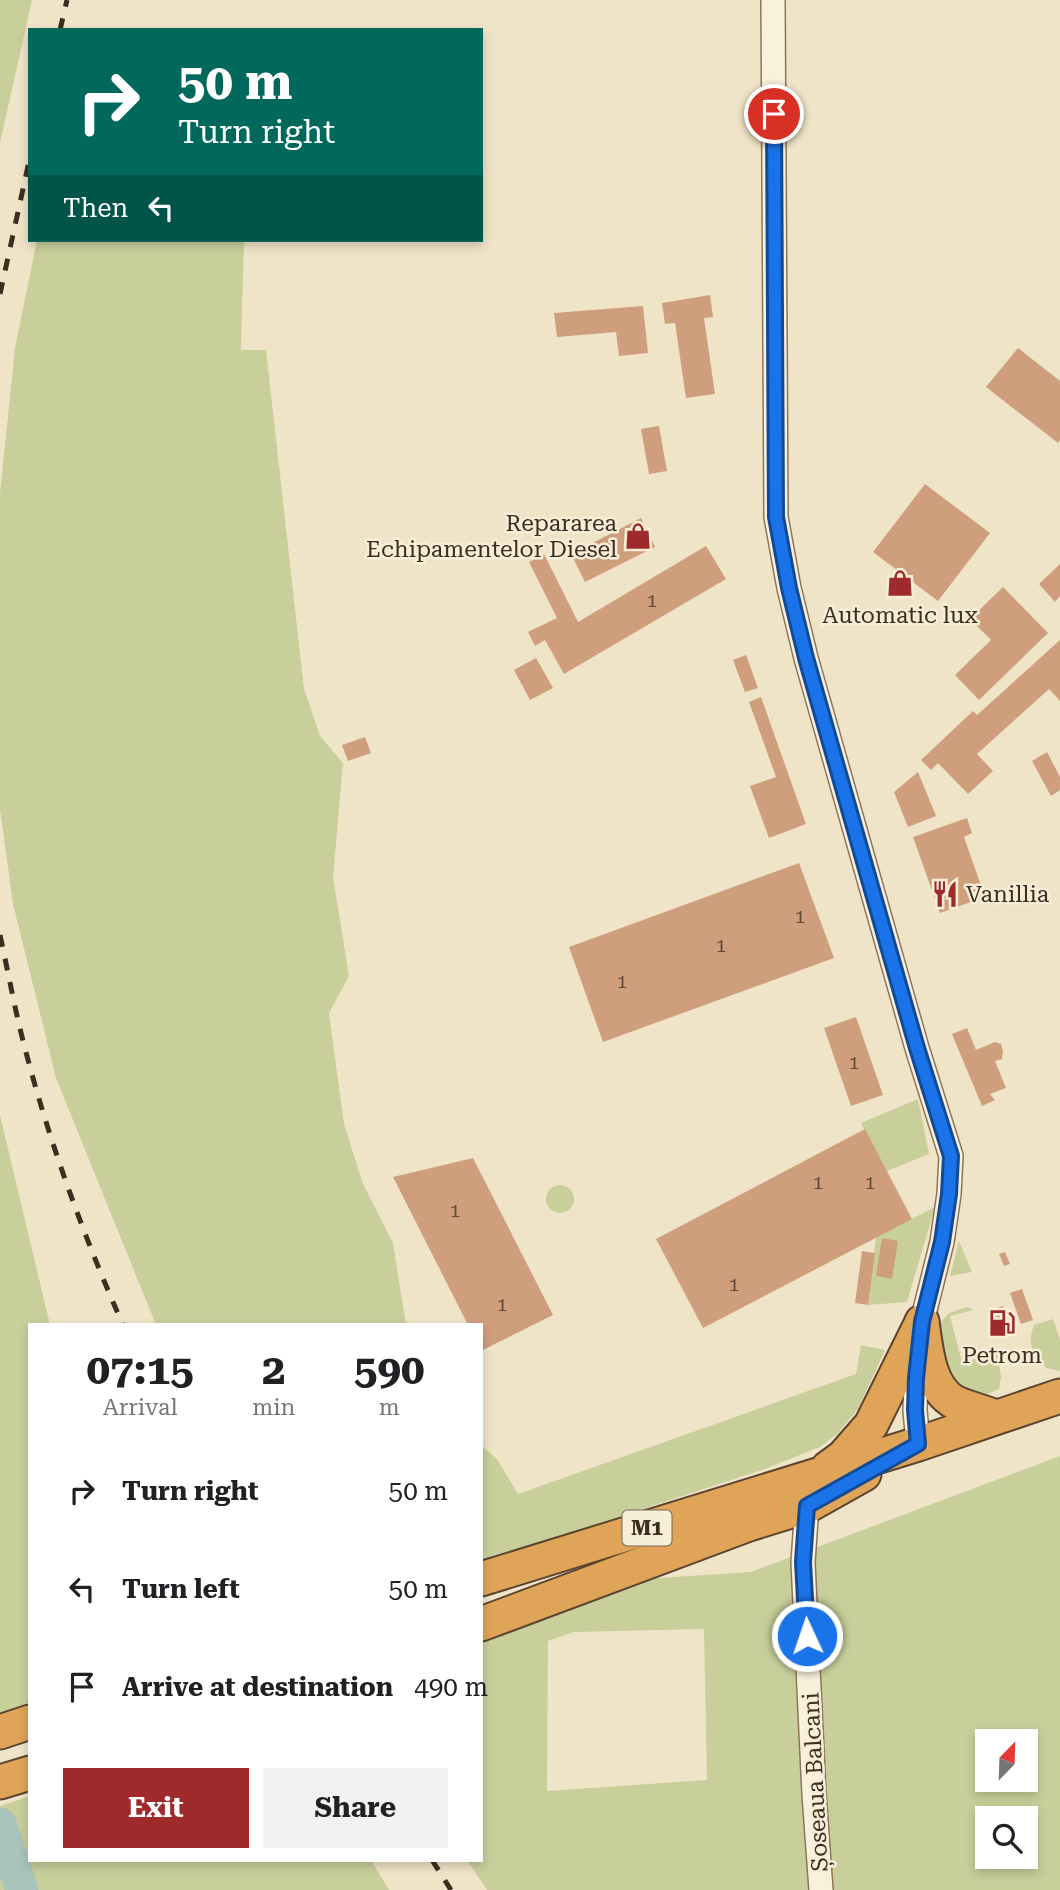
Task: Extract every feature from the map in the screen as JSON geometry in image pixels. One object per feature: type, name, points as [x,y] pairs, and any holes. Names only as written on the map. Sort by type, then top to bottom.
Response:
[{"type":"highway","points":[[922,1322],[929,1363],[939,1387],[952,1401],[996,1417]]},
{"type":"highway","points":[[823,1472],[843,1457],[871,1425],[922,1322]]},
{"type":"highway","name":"M1","points":[[483,1578],[918,1444],[1060,1396]]},
{"type":"highway","name":"M1","points":[[483,1623],[749,1524],[807,1506],[918,1444]]},
{"type":"highway","points":[[0,1732],[28,1723]]},
{"type":"highway","points":[[0,1782],[28,1774]]},
{"type":"street","points":[[773,0],[776,517],[806,658],[917,1048],[951,1156],[942,1242],[922,1322],[916,1378],[918,1444]]},
{"type":"street","name":"Șoseaua Balcani","points":[[807,1506],[803,1562],[821,1890]]},
{"type":"green space","points":[[0,0],[32,0],[0,143]]},
{"type":"green space","points":[[37,242],[244,242],[241,350],[266,350],[304,689],[320,736],[343,763],[333,877],[349,976],[329,1013],[344,1124],[363,1184],[393,1243],[406,1323],[155,1323],[56,1078],[13,904],[0,809],[0,493],[15,348]]},
{"type":"green space","points":[[918,1099],[929,1154],[887,1171],[861,1123]]},
{"type":"green space","points":[[0,1115],[50,1323],[28,1323],[28,1708],[0,1716]]},
{"type":"green space","points":[[560,1185],[570,1189],[574,1199],[570,1209],[560,1213],[550,1209],[546,1199],[550,1189]]},
{"type":"green space","points":[[935,1207],[907,1302],[868,1305],[876,1237]]},
{"type":"green space","points":[[959,1241],[972,1272],[950,1276]]},
{"type":"green space","points":[[967,1307],[973,1310],[950,1316],[962,1362],[998,1354],[1001,1377],[999,1389],[976,1399],[951,1388],[937,1327],[949,1313]]},
{"type":"green space","points":[[1053,1319],[1060,1339],[1060,1371],[1046,1368],[1031,1344],[1034,1325]]},
{"type":"green space","points":[[861,1345],[885,1350],[858,1409],[838,1433],[820,1447],[765,1469],[483,1561],[483,1447],[497,1459],[518,1494],[856,1374]]},
{"type":"green space","points":[[1060,1456],[1060,1890],[487,1890],[468,1862],[483,1862],[483,1632],[627,1580],[751,1572]],"holes":[[[704,1629],[707,1780],[547,1791],[548,1641],[574,1632]]]},
{"type":"green space","points":[[28,1797],[28,1862],[372,1862],[389,1890],[0,1890],[0,1806]]},
{"type":"building","points":[[710,295],[713,317],[704,318],[715,394],[686,398],[675,323],[665,324],[662,303]]},
{"type":"building","points":[[643,306],[648,353],[619,356],[616,332],[557,337],[554,313]]},
{"type":"building","points":[[1018,348],[1060,381],[1058,443],[986,387]]},
{"type":"building","points":[[659,426],[667,471],[649,474],[641,429]]},
{"type":"building","points":[[925,484],[990,533],[938,601],[873,552]]},
{"type":"building","points":[[641,518],[655,547],[585,582],[571,554]]},
{"type":"building","points":[[706,546],[726,579],[564,674],[545,640],[535,646],[528,632],[557,618],[529,562],[544,554],[578,622]]},
{"type":"building","points":[[1060,564],[1060,596],[1055,602],[1039,584]]},
{"type":"building","points":[[1003,587],[1048,633],[979,700],[955,675],[991,640],[970,619]]},
{"type":"building","points":[[1060,640],[1060,701],[1049,689],[977,754],[993,771],[968,794],[938,763],[931,770],[921,760],[973,711],[977,715]]},
{"type":"building","points":[[746,655],[758,688],[745,692],[733,660]]},
{"type":"building","points":[[536,658],[553,688],[530,700],[514,670]]},
{"type":"building","points":[[761,697],[806,824],[769,838],[750,786],[776,777],[749,702]]},
{"type":"building","points":[[365,737],[371,753],[348,761],[342,745]]},
{"type":"building","points":[[1047,752],[1060,777],[1060,790],[1051,796],[1032,761]]},
{"type":"building","points":[[918,772],[936,816],[908,827],[894,792]]},
{"type":"building","points":[[967,818],[972,833],[964,837],[985,897],[940,913],[913,837]]},
{"type":"building","points":[[799,863],[834,958],[603,1042],[569,947]]},
{"type":"building","points":[[856,1017],[883,1095],[851,1106],[824,1028]]},
{"type":"building","points":[[967,1028],[976,1050],[995,1042],[1001,1044],[1003,1052],[1002,1059],[995,1061],[1006,1088],[990,1094],[995,1100],[982,1106],[952,1034]]},
{"type":"building","points":[[865,1129],[912,1219],[703,1328],[656,1239]]},
{"type":"building","points":[[473,1158],[553,1315],[483,1350],[483,1323],[467,1323],[393,1177]]},
{"type":"building","points":[[882,1238],[898,1241],[892,1279],[876,1276]]},
{"type":"building","points":[[862,1251],[875,1253],[868,1305],[855,1303]]},
{"type":"building","points":[[1005,1252],[1010,1264],[1004,1266],[999,1254]]},
{"type":"building","points":[[1022,1289],[1033,1320],[1021,1324],[1010,1293]]},
{"type":"building","points":[[1003,1306],[1012,1331],[996,1337],[987,1311]]},
{"type":"waterway","points":[[0,1824],[22,1890]]},
{"type":"railway","points":[[60,28],[67,0]]},
{"type":"railway","points":[[0,294],[28,166]]},
{"type":"railway","points":[[0,935],[36,1090],[82,1226],[122,1323]]},
{"type":"railway","points":[[433,1862],[451,1890]]},
{"type":"place","name":"Repararea Echipamentelor Diesel","points":[[638,536]]},
{"type":"place","name":"Automatic lux","points":[[900,583]]},
{"type":"place","name":"Vanillia","points":[[945,894]]},
{"type":"place","name":"Petrom","points":[[1002,1323]]},
{"type":"route","points":[[774,114],[776,517],[806,658],[917,1048],[951,1156],[942,1242],[922,1322],[916,1378],[918,1444],[807,1506],[803,1562],[807,1636]]}]
